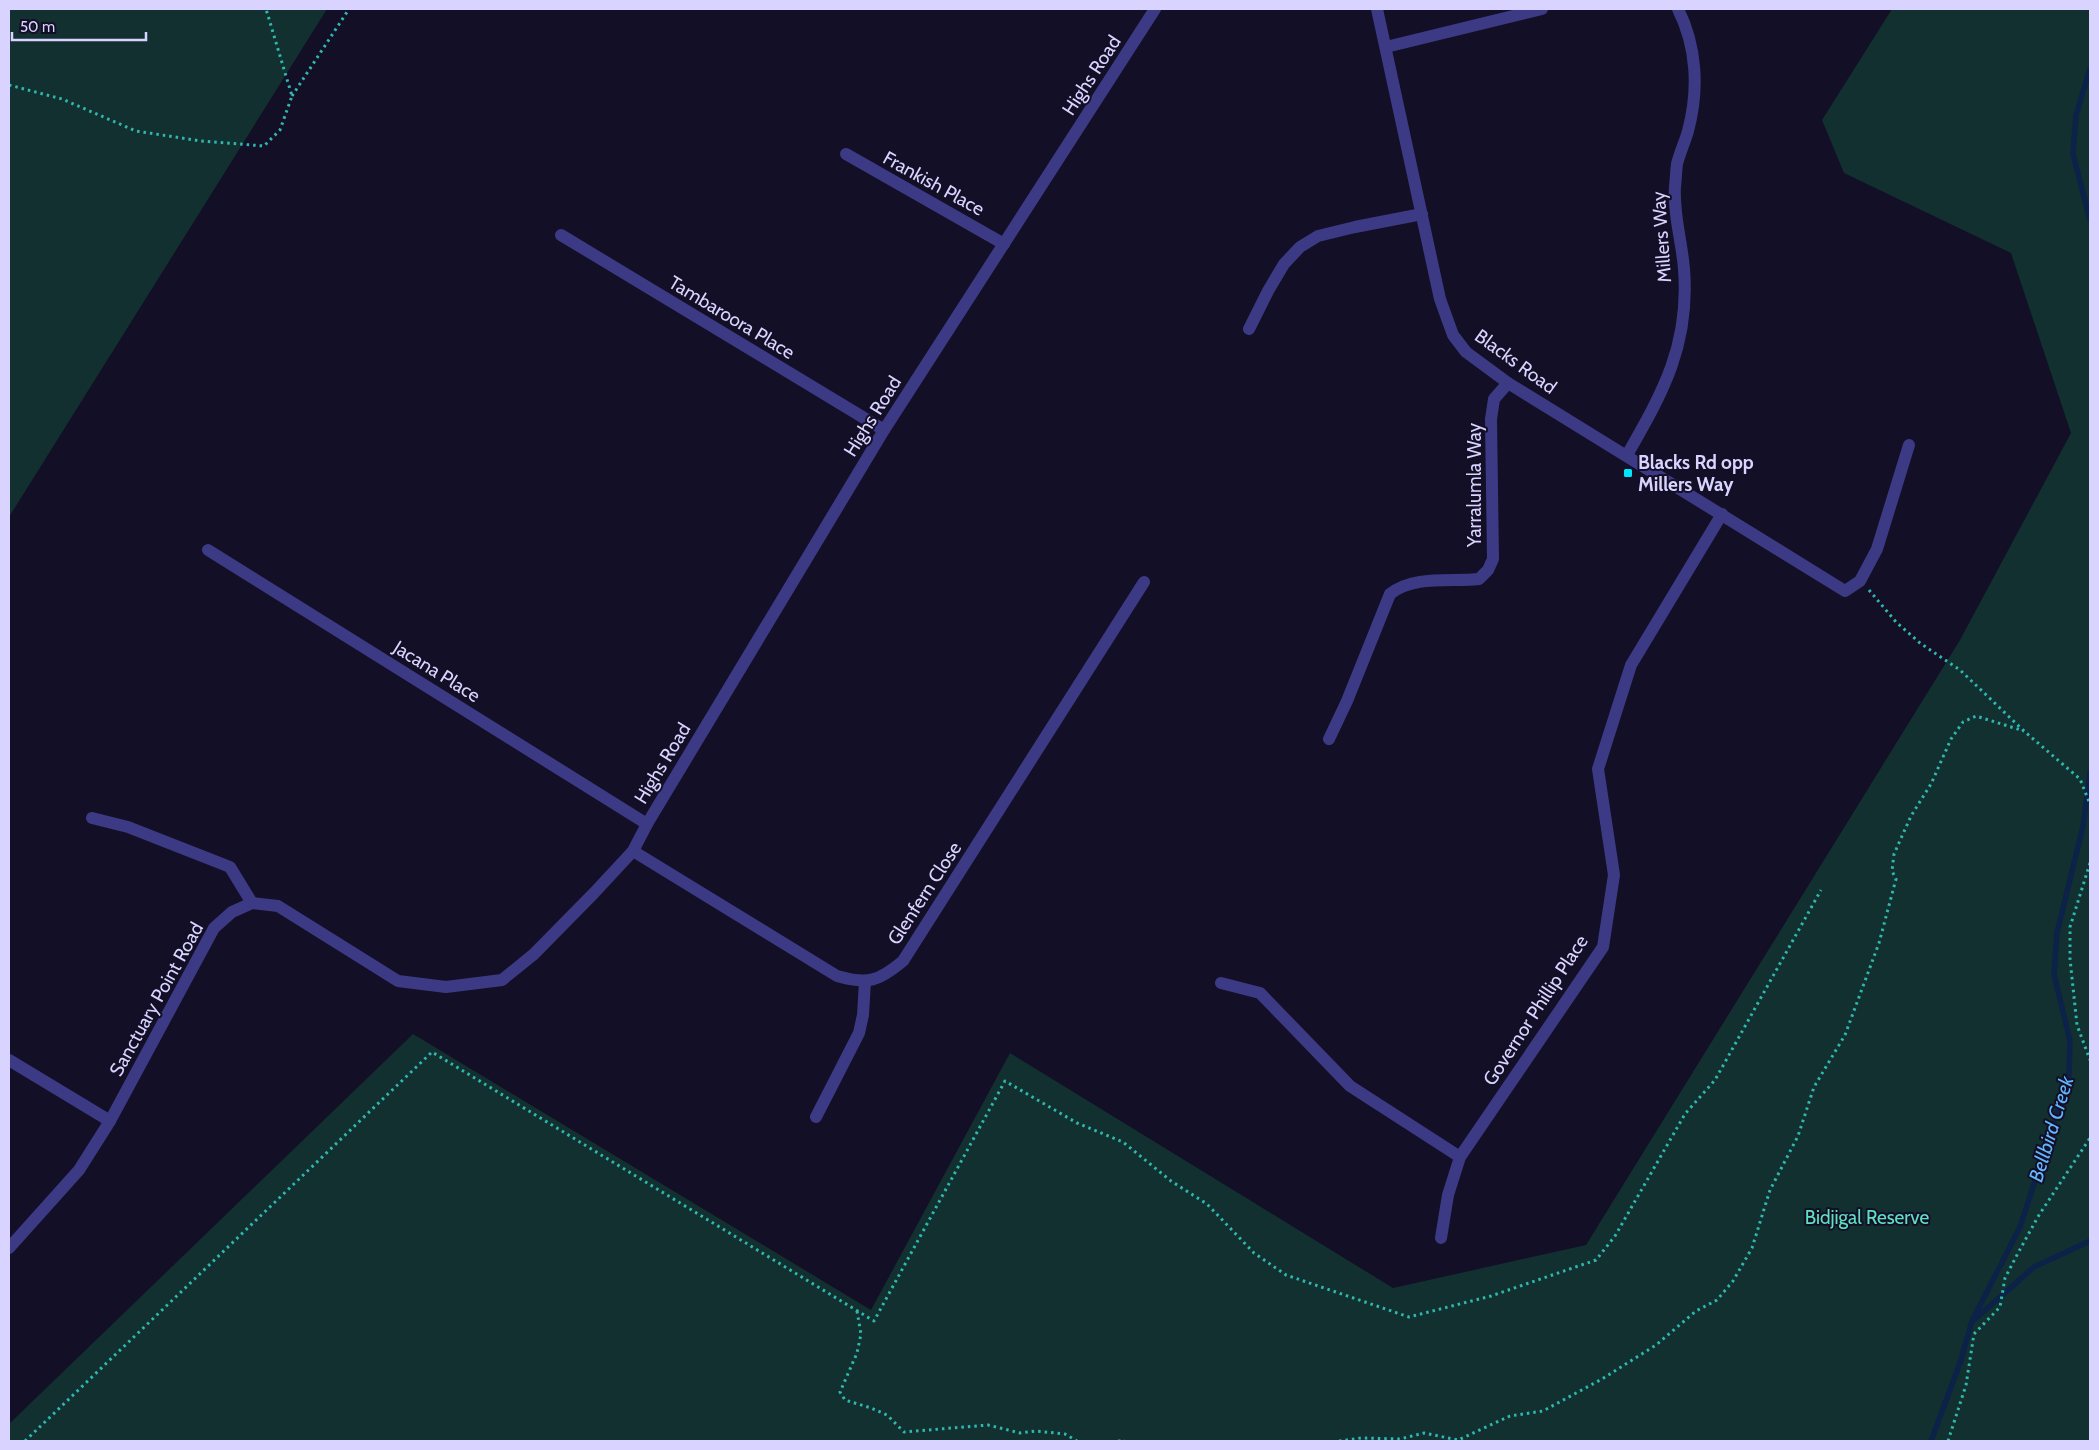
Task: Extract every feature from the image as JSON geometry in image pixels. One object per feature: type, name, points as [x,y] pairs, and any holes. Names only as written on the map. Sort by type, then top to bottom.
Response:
[{"type":"street","name":"Highs Road","points":[[633,851],[647,824],[884,430],[1155,9]]},
{"type":"street","name":"Blacks Road","points":[[1376,9],[1386,47],[1440,299],[1453,335],[1466,352],[1508,383],[1844,591],[1860,581]]},
{"type":"street","points":[[1386,47],[1542,9]]},
{"type":"street","name":"Millers Way","points":[[1627,455],[1660,396],[1676,359],[1684,316],[1684,271],[1674,198],[1678,163],[1688,130],[1695,94],[1692,44],[1678,9]]},
{"type":"street","name":"Frankish Place","points":[[846,154],[1004,244]]},
{"type":"street","points":[[1249,329],[1284,264],[1300,247],[1318,236],[1422,214]]},
{"type":"street","name":"Tambaroora Place","points":[[561,235],[884,430]]},
{"type":"street","name":"Yarralumla Way","points":[[1329,739],[1347,701],[1390,594],[1401,586],[1413,583],[1479,579],[1488,570],[1493,559],[1491,419],[1494,399],[1508,383]]},
{"type":"street","points":[[1860,581],[1877,549],[1909,445]]},
{"type":"street","name":"Governor Phillip Place","points":[[1441,1238],[1448,1195],[1460,1157],[1603,947],[1614,874],[1598,769],[1631,665],[1722,514]]},
{"type":"street","name":"Jacana Place","points":[[208,550],[647,824]]},
{"type":"street","name":"Glenfern Close","points":[[633,851],[837,976],[850,980],[865,981],[886,976],[903,961],[1144,582]]},
{"type":"street","points":[[92,818],[128,827],[230,867],[252,903],[278,906],[398,982],[446,987],[502,980],[534,954],[633,851]]},
{"type":"street","name":"Sanctuary Point Road","points":[[9,1248],[79,1170],[110,1121],[214,928],[232,912],[252,903]]},
{"type":"street","points":[[816,1117],[859,1033],[863,1015],[865,981]]},
{"type":"street","points":[[1222,983],[1260,993],[1350,1086],[1460,1157]]},
{"type":"street","points":[[9,1060],[110,1121]]},
{"type":"path","points":[[266,9],[292,96]]},
{"type":"path","points":[[9,85],[62,99],[136,131],[201,141],[264,146],[280,130],[292,96],[349,9]]},
{"type":"path","points":[[1860,581],[1896,622],[1920,643],[1960,670],[2024,732],[2080,779],[2090,804]]},
{"type":"path","points":[[1339,1441],[1361,1438],[1400,1439],[1424,1433],[1458,1440],[1510,1416],[1542,1411],[1602,1379],[1656,1346],[1696,1311],[1717,1300],[1733,1281],[1752,1248],[1770,1190],[1798,1136],[1814,1087],[1845,1035],[1884,925],[1896,879],[1892,871],[1894,854],[1911,816],[1931,784],[1951,739],[1963,722],[1976,716],[2024,732]]},
{"type":"path","points":[[2090,862],[2070,927],[2070,959],[2077,1024],[2090,1060]]},
{"type":"path","points":[[25,1441],[432,1052],[874,1321],[1005,1081],[1078,1122],[1123,1142],[1171,1181],[1207,1204],[1254,1253],[1286,1275],[1409,1317],[1492,1296],[1596,1260],[1616,1236],[1685,1114],[1715,1080],[1821,890]]},
{"type":"path","points":[[1948,1441],[1966,1385],[1974,1334],[2000,1307],[2005,1278],[2018,1253],[2039,1215],[2090,1138]]},
{"type":"path","points":[[857,1311],[861,1334],[857,1353],[840,1392],[845,1400],[887,1415],[904,1432],[988,1425],[1020,1433],[1036,1431],[1065,1434],[1077,1441]]},
{"type":"path","points":[[1118,1441],[1125,1441]]},
{"type":"green space","points":[[9,9],[327,9],[9,517]]},
{"type":"green space","name":"Bidjigal Reserve","points":[[1892,9],[2090,9],[2090,1441],[9,1441],[9,1424],[413,1034],[871,1310],[1010,1053],[1393,1288],[1586,1245],[1960,640],[2071,433],[2011,253],[1844,173],[1822,120]]},
{"type":"waterway","name":"Bellbird Creek","points":[[2090,69],[2076,115],[2073,154],[2090,220]]},
{"type":"waterway","name":"Bellbird Creek","points":[[1931,1441],[1961,1360],[1972,1321],[2020,1227],[2069,1076],[2070,1041],[2054,974],[2057,933],[2083,826],[2090,772]]},
{"type":"waterway","points":[[1975,1319],[2034,1267],[2090,1241]]},
{"type":"place","name":"Blacks Rd opp Millers Way","points":[[1628,473]]}]
